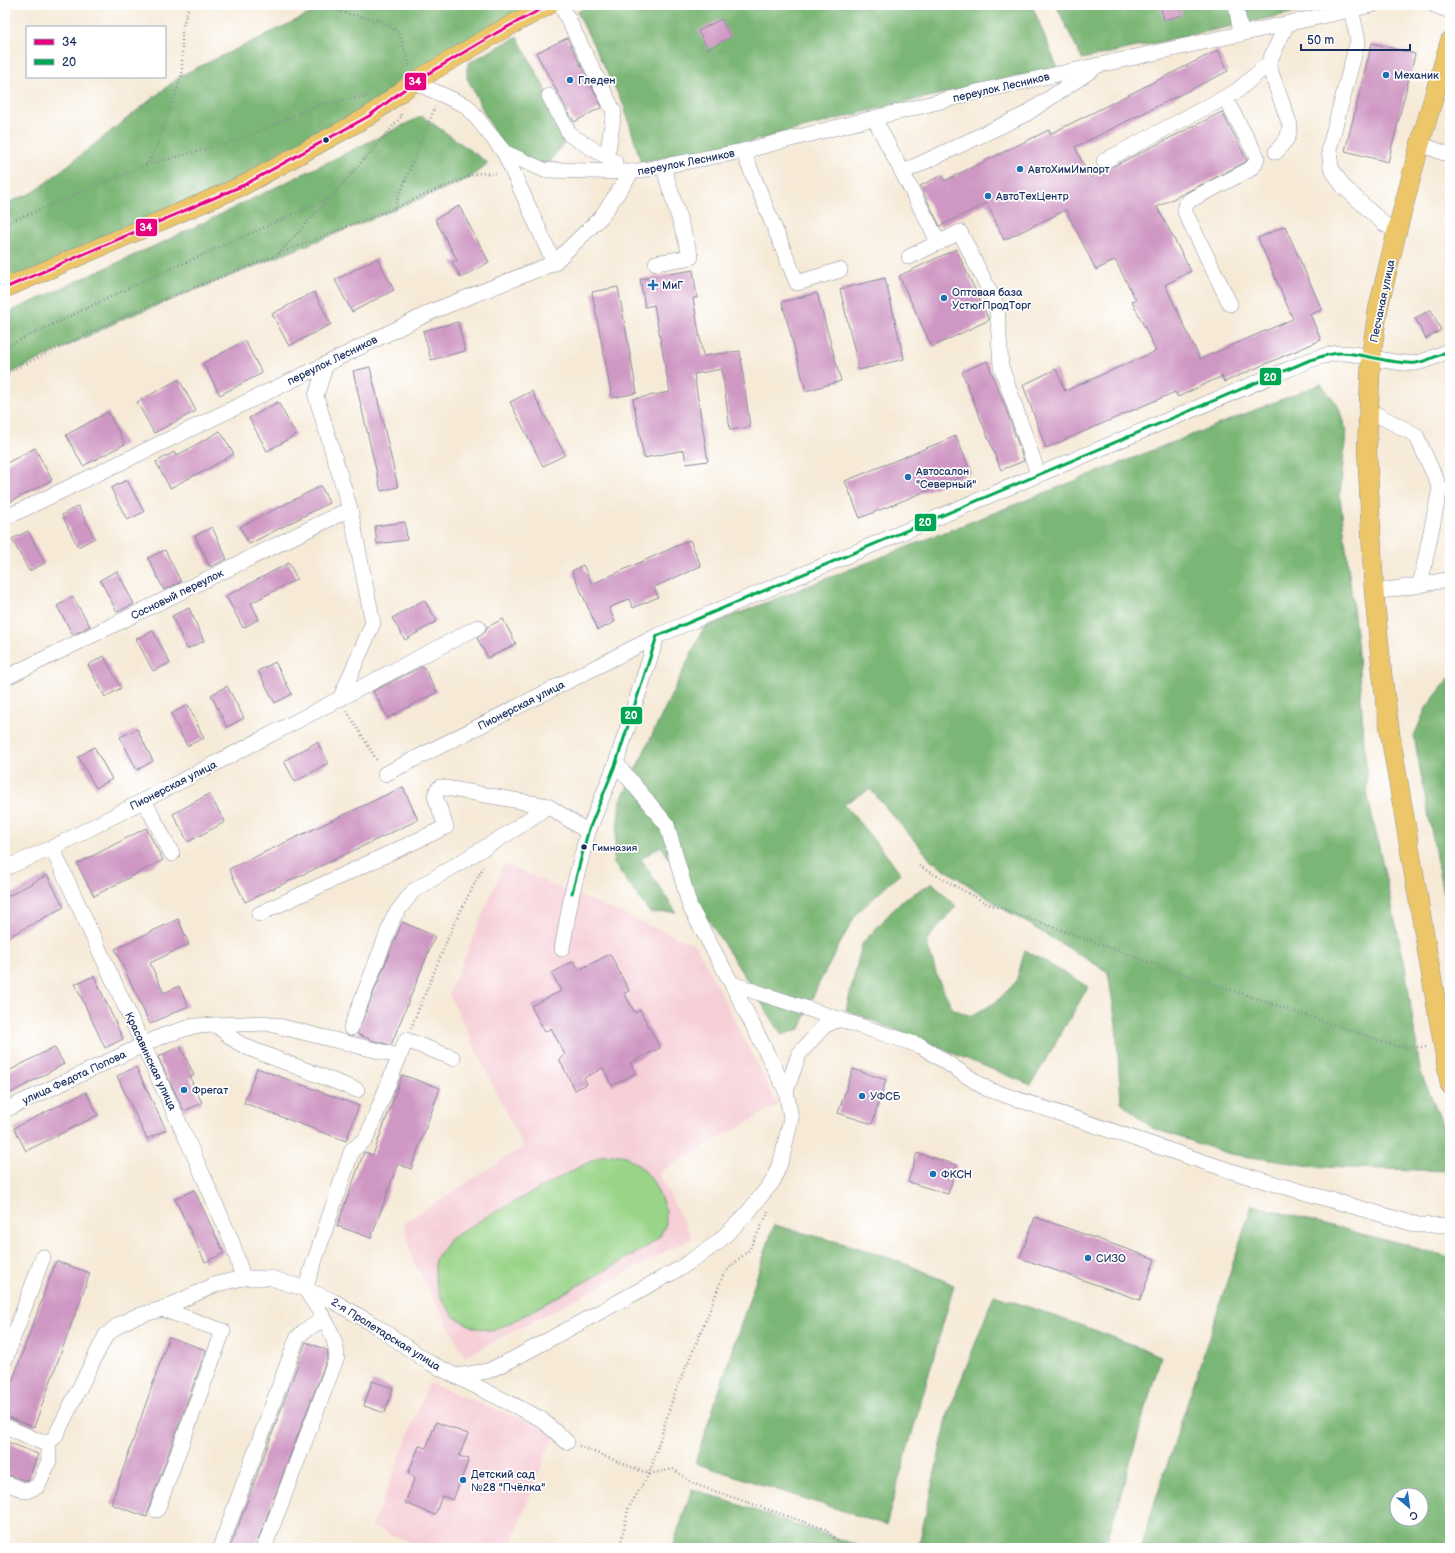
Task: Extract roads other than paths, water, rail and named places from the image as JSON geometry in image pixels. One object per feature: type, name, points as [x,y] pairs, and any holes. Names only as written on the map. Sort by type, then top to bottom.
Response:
[{"type":"main road","points":[[5,288],[244,185],[369,116],[414,82],[498,32],[549,5]]},
{"type":"main road","name":"Песчаная улица","points":[[1450,41],[1420,144],[1378,309],[1371,357],[1367,449],[1374,592],[1382,673],[1390,732],[1450,1085]]},
{"type":"street","points":[[560,5],[614,112],[607,157]]},
{"type":"street","points":[[1236,5],[1241,34]]},
{"type":"street","name":"переулок Лесников","points":[[414,82],[467,106],[504,152],[544,170],[632,172],[743,151],[981,91],[1372,5]]},
{"type":"street","points":[[1434,5],[1450,11]]},
{"type":"street","points":[[1351,9],[1358,40],[1329,149],[1331,168],[1343,186],[1384,224],[1397,231]]},
{"type":"street","points":[[1104,161],[1237,92],[1268,64],[1286,24]]},
{"type":"street","points":[[1268,64],[1290,125],[1288,137],[1276,152]]},
{"type":"street","points":[[903,172],[1026,114],[1100,65]]},
{"type":"street","points":[[549,96],[570,135],[632,172]]},
{"type":"street","points":[[1225,98],[1257,157],[1255,164],[1249,170],[1190,200],[1185,206],[1185,212],[1230,304]]},
{"type":"street","points":[[874,118],[939,243]]},
{"type":"street","points":[[1420,144],[1444,153],[1450,153]]},
{"type":"street","points":[[743,151],[797,283],[840,270]]},
{"type":"street","points":[[504,152],[554,263]]},
{"type":"street","points":[[656,263],[691,257],[663,166]]},
{"type":"street","name":"переулок Лесников","points":[[5,518],[433,311],[554,263],[601,217],[632,172]]},
{"type":"street","points":[[909,257],[960,232],[997,306],[1001,366],[1038,474]]},
{"type":"street","name":"Пионерская улица","points":[[385,774],[657,636],[1310,360],[1326,355],[1342,353],[1397,362],[1415,363],[1428,360],[1450,350]]},
{"type":"street","points":[[326,364],[316,396],[350,509],[373,623],[340,699]]},
{"type":"street","points":[[1368,410],[1416,435],[1440,488],[1420,585]]},
{"type":"street","name":"Сосновый переулок","points":[[5,678],[350,509]]},
{"type":"street","points":[[1374,592],[1450,579]]},
{"type":"street","name":"Пионерская улица","points":[[5,868],[52,848],[478,627]]},
{"type":"street","points":[[562,949],[572,893],[588,832],[616,764],[657,636]]},
{"type":"street","points":[[456,1376],[488,1371],[679,1269],[717,1243],[745,1216],[773,1181],[782,1158],[790,1118],[786,1091],[732,984],[690,907],[667,826],[616,764]]},
{"type":"street","points":[[259,914],[446,827],[435,796],[440,787],[448,787],[492,797],[548,806],[588,832]]},
{"type":"street","points":[[144,800],[172,854]]},
{"type":"street","points":[[351,1028],[394,916],[413,891],[512,831],[548,806]]},
{"type":"street","name":"Красавинская улица","points":[[52,848],[144,1044],[232,1242],[243,1278]]},
{"type":"street","points":[[732,984],[921,1046],[987,1089],[1237,1173],[1418,1225],[1450,1225]]},
{"type":"street","points":[[786,1091],[799,1054],[824,1026],[840,1019]]},
{"type":"street","name":"улица Федота Попова","points":[[5,1110],[144,1044],[162,1036],[194,1026],[266,1023],[399,1056]]},
{"type":"street","points":[[216,1025],[237,1042],[251,1049],[357,1090]]},
{"type":"street","points":[[264,1548],[337,1357],[337,1348],[324,1319],[305,1289],[352,1150],[366,1139],[406,1040],[453,1058]]},
{"type":"street","points":[[5,1360],[43,1257]]},
{"type":"street","name":"2-я Пролетарская улица","points":[[48,1442],[55,1437],[106,1335],[120,1324],[218,1284],[243,1278],[271,1278],[305,1289],[333,1301],[373,1324],[430,1363],[541,1419],[567,1442]]},
{"type":"street","points":[[158,1510],[223,1331],[162,1308]]},
{"type":"street","points":[[220,1548],[297,1338],[304,1331],[324,1319]]},
{"type":"street","points":[[5,1426],[41,1442],[48,1442],[49,1461],[38,1486],[27,1491],[5,1483]]},
{"type":"place","name":"Механик","points":[[1386,75]]},
{"type":"place","name":"Гледен","points":[[570,80]]},
{"type":"place","name":"АвтоХимИмпорт","points":[[1020,169]]},
{"type":"place","name":"АвтоТехЦентр","points":[[988,196]]},
{"type":"place","name":"МиГ","points":[[653,285]]},
{"type":"place","name":"Оптовая база УстюгПродТорг","points":[[944,298]]},
{"type":"place","name":"Автосалон \"Северный\"","points":[[908,477]]},
{"type":"place","name":"Гимназия","points":[[584,847]]},
{"type":"place","name":"Фрегат","points":[[184,1090]]},
{"type":"place","name":"УФСБ","points":[[862,1096]]},
{"type":"place","name":"ФКСН","points":[[933,1174]]},
{"type":"place","name":"СИЗО","points":[[1088,1258]]},
{"type":"place","name":"Детский сад №28 \"Пчёлка\"","points":[[463,1480]]}]
